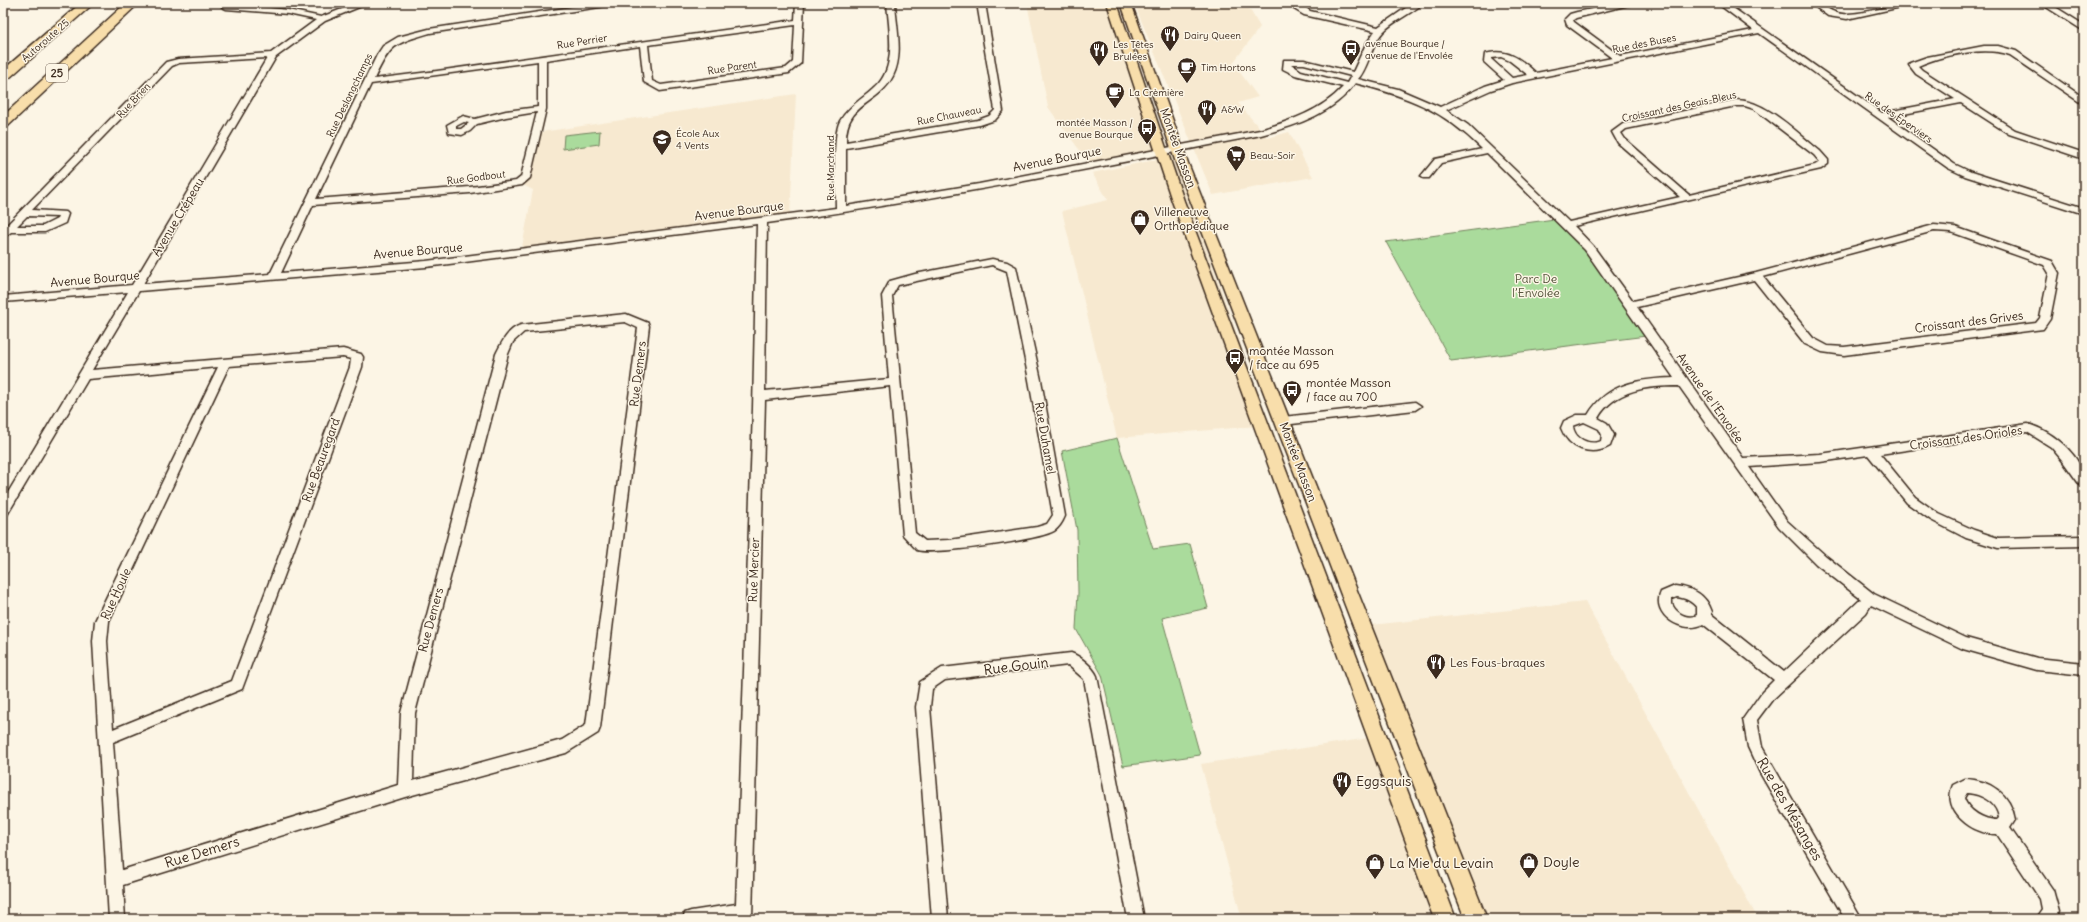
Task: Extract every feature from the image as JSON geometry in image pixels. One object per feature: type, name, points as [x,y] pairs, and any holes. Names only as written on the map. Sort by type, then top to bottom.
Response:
[{"type":"highway","name":"Autoroute 25","points":[[3,77],[88,3]]},
{"type":"highway","name":"25","points":[[3,123],[133,3]]},
{"type":"main road","points":[[1112,3],[1121,3]]},
{"type":"main road","name":"Montée Masson","points":[[1112,3],[1161,152],[1445,919]]},
{"type":"main road","name":"Montée Masson","points":[[1126,3],[1177,149],[1476,919]]},
{"type":"street","points":[[227,3],[226,7],[288,12],[322,19]]},
{"type":"street","name":"Avenue Crépeau","points":[[3,512],[273,55],[322,19],[365,3]]},
{"type":"street","name":"Rue Deslongchamps","points":[[274,276],[308,203],[386,48],[401,39],[416,34],[613,3]]},
{"type":"street","name":"Rue Parent","points":[[644,43],[648,82],[652,86],[660,88],[789,70],[797,63],[800,3]]},
{"type":"street","name":"Rue Marchand","points":[[841,210],[840,146],[843,120],[850,112],[882,85],[889,76],[894,60],[891,3]]},
{"type":"street","name":"Rue Chauveau","points":[[840,146],[980,122],[992,118],[999,111],[981,3]]},
{"type":"street","points":[[1295,3],[1297,7],[1307,13],[1381,30]]},
{"type":"street","name":"Avenue Bourque","points":[[3,299],[465,259],[841,210],[918,198],[1261,132],[1285,125],[1320,109],[1344,92],[1353,80],[1374,40],[1381,30],[1419,3]]},
{"type":"street","points":[[1618,59],[1570,23],[1569,19],[1580,14],[1632,3]]},
{"type":"street","name":"Rue des Éperviers","points":[[1721,3],[1951,166],[1968,174],[2084,212]]},
{"type":"street","points":[[1814,3],[1831,14],[1847,17],[1915,3]]},
{"type":"street","points":[[2044,3],[2084,29]]},
{"type":"street","name":"Rue Perrier","points":[[368,82],[437,74],[644,43],[800,22]]},
{"type":"street","name":"Rue des Buses","points":[[1440,110],[1488,88],[1510,80],[1759,31]]},
{"type":"street","points":[[2084,102],[2013,53],[1998,48],[1984,48],[1926,59],[1913,65],[1919,72],[2020,136],[2084,156]]},
{"type":"street","points":[[1510,80],[1487,60],[1488,56],[1494,54],[1506,55],[1534,76]]},
{"type":"street","name":"Rue Brien","points":[[6,232],[26,213],[162,70],[170,64],[178,61],[273,55]]},
{"type":"street","name":"Rue Godbout","points":[[308,203],[470,190],[519,183],[525,178],[542,109],[542,58]]},
{"type":"street","points":[[1287,62],[1304,62],[1353,80],[1298,73],[1286,67],[1287,62]]},
{"type":"street","name":"Avenue de l'Envolée","points":[[1353,80],[1395,91],[1440,110],[1465,127],[1567,225],[1588,248],[1630,305],[1682,382],[1783,524],[1821,560],[1869,598],[1921,624],[1964,643],[2037,664],[2084,669]]},
{"type":"street","points":[[1879,116],[1962,100]]},
{"type":"street","name":"Croissant des Geais-Bleus","points":[[1567,225],[1687,198],[1818,167],[1825,162],[1817,153],[1756,107],[1746,103],[1736,103],[1681,114],[1623,127],[1616,132],[1621,141],[1687,198]]},
{"type":"street","points":[[474,122],[506,114],[542,109]]},
{"type":"street","points":[[1426,176],[1438,161],[1489,150]]},
{"type":"street","name":"Rue Brien","points":[[6,232],[45,229],[62,221],[63,214],[26,213]]},
{"type":"street","name":"Rue Mercier","points":[[744,915],[760,396],[762,220]]},
{"type":"street","name":"Croissant des Grives","points":[[1630,305],[1756,276],[1934,228],[1952,229],[2039,258],[2048,263],[2054,273],[2045,319],[2039,326],[1844,350],[1826,349],[1809,341],[1756,276]]},
{"type":"street","name":"Rue Duhamel","points":[[992,262],[1003,264],[1012,269],[1035,380],[1059,516],[1051,527],[1038,532],[949,545],[922,546],[909,535],[895,382],[887,296],[894,283],[915,276],[992,262]]},
{"type":"street","name":"Rue Demers","points":[[115,880],[405,790],[566,746],[593,728],[644,326],[638,322],[626,318],[521,329],[508,340],[500,362],[408,713],[405,790]]},
{"type":"street","name":"Rue Beauregard","points":[[85,375],[343,353],[357,357],[353,374],[237,685],[105,739]]},
{"type":"street","name":"Rue Houle","points":[[117,919],[100,641],[102,621],[226,362]]},
{"type":"street","points":[[760,396],[895,382]]},
{"type":"street","points":[[1591,420],[1605,399],[1613,395],[1632,388],[1658,382],[1682,382]]},
{"type":"street","points":[[1283,421],[1415,406]]},
{"type":"street","name":"Croissant des Orioles","points":[[1740,463],[1820,458],[1872,452],[2028,428],[2046,435],[2058,446],[2084,482]]},
{"type":"street","points":[[1872,452],[1911,500],[1934,517],[1970,534],[1998,543],[2084,541]]},
{"type":"street","name":"Rue des Mésanges","points":[[1854,919],[1765,768],[1755,747],[1750,719],[1767,696],[1861,609],[1869,598]]},
{"type":"street","points":[[1704,617],[1784,680]]},
{"type":"street","name":"Rue Gouin","points":[[940,919],[923,708],[925,686],[942,674],[1071,659],[1090,676],[1136,919]]},
{"type":"street","points":[[2001,827],[2047,896],[2051,912],[2043,919]]},
{"type":"street","points":[[691,919],[744,915]]},
{"type":"shaded area","points":[[1027,3],[1106,3],[1167,149],[1089,163],[1048,107]]},
{"type":"shaded area","points":[[1134,3],[1246,3],[1260,27],[1233,63],[1258,97],[1238,103],[1268,138],[1289,132],[1313,177],[1213,195]]},
{"type":"shaded area","name":"École Aux 4 Vents","points":[[796,94],[790,217],[521,252],[533,190],[519,183],[525,178],[535,133]]},
{"type":"shaded area","points":[[1174,156],[1269,425],[1117,438],[1062,211],[1108,200],[1092,173]]},
{"type":"shaded area","points":[[1585,602],[1758,919],[1476,919],[1362,626]]},
{"type":"shaded area","points":[[1382,736],[1431,919],[1242,919],[1201,764]]},
{"type":"green space","points":[[600,131],[599,144],[563,149],[564,135]]},
{"type":"green space","name":"Parc De l’Envolée","points":[[1562,218],[1654,335],[1451,361],[1386,242]]},
{"type":"green space","points":[[1117,438],[1153,549],[1190,544],[1208,608],[1162,618],[1200,755],[1123,766],[1102,675],[1076,629],[1078,593],[1077,530],[1062,451]]},
{"type":"place","name":"Dairy Queen","points":[[1170,52]]},
{"type":"place","name":"avenue Bourque / avenue de l'Envolée","points":[[1351,66]]},
{"type":"place","name":"Les Têtes Brulées","points":[[1099,67]]},
{"type":"place","name":"Tim Hortons","points":[[1187,84]]},
{"type":"place","name":"La Crèmière","points":[[1115,109]]},
{"type":"place","name":"A&W","points":[[1207,126]]},
{"type":"place","name":"montée Masson / avenue Bourque","points":[[1147,145]]},
{"type":"place","name":"École Aux 4 Vents","points":[[662,156]]},
{"type":"place","name":"Beau-Soir","points":[[1236,172]]},
{"type":"place","name":"Villeneuve Orthopédique","points":[[1140,236]]},
{"type":"place","name":"montée Masson / face au 695","points":[[1235,375]]},
{"type":"place","name":"montée Masson / face au 700","points":[[1292,407]]},
{"type":"place","name":"Les Fous-braques","points":[[1436,680]]},
{"type":"place","name":"Eggsquis","points":[[1342,798]]},
{"type":"place","name":"Doyle","points":[[1529,879]]},
{"type":"place","name":"La Mie du Levain","points":[[1375,880]]}]
